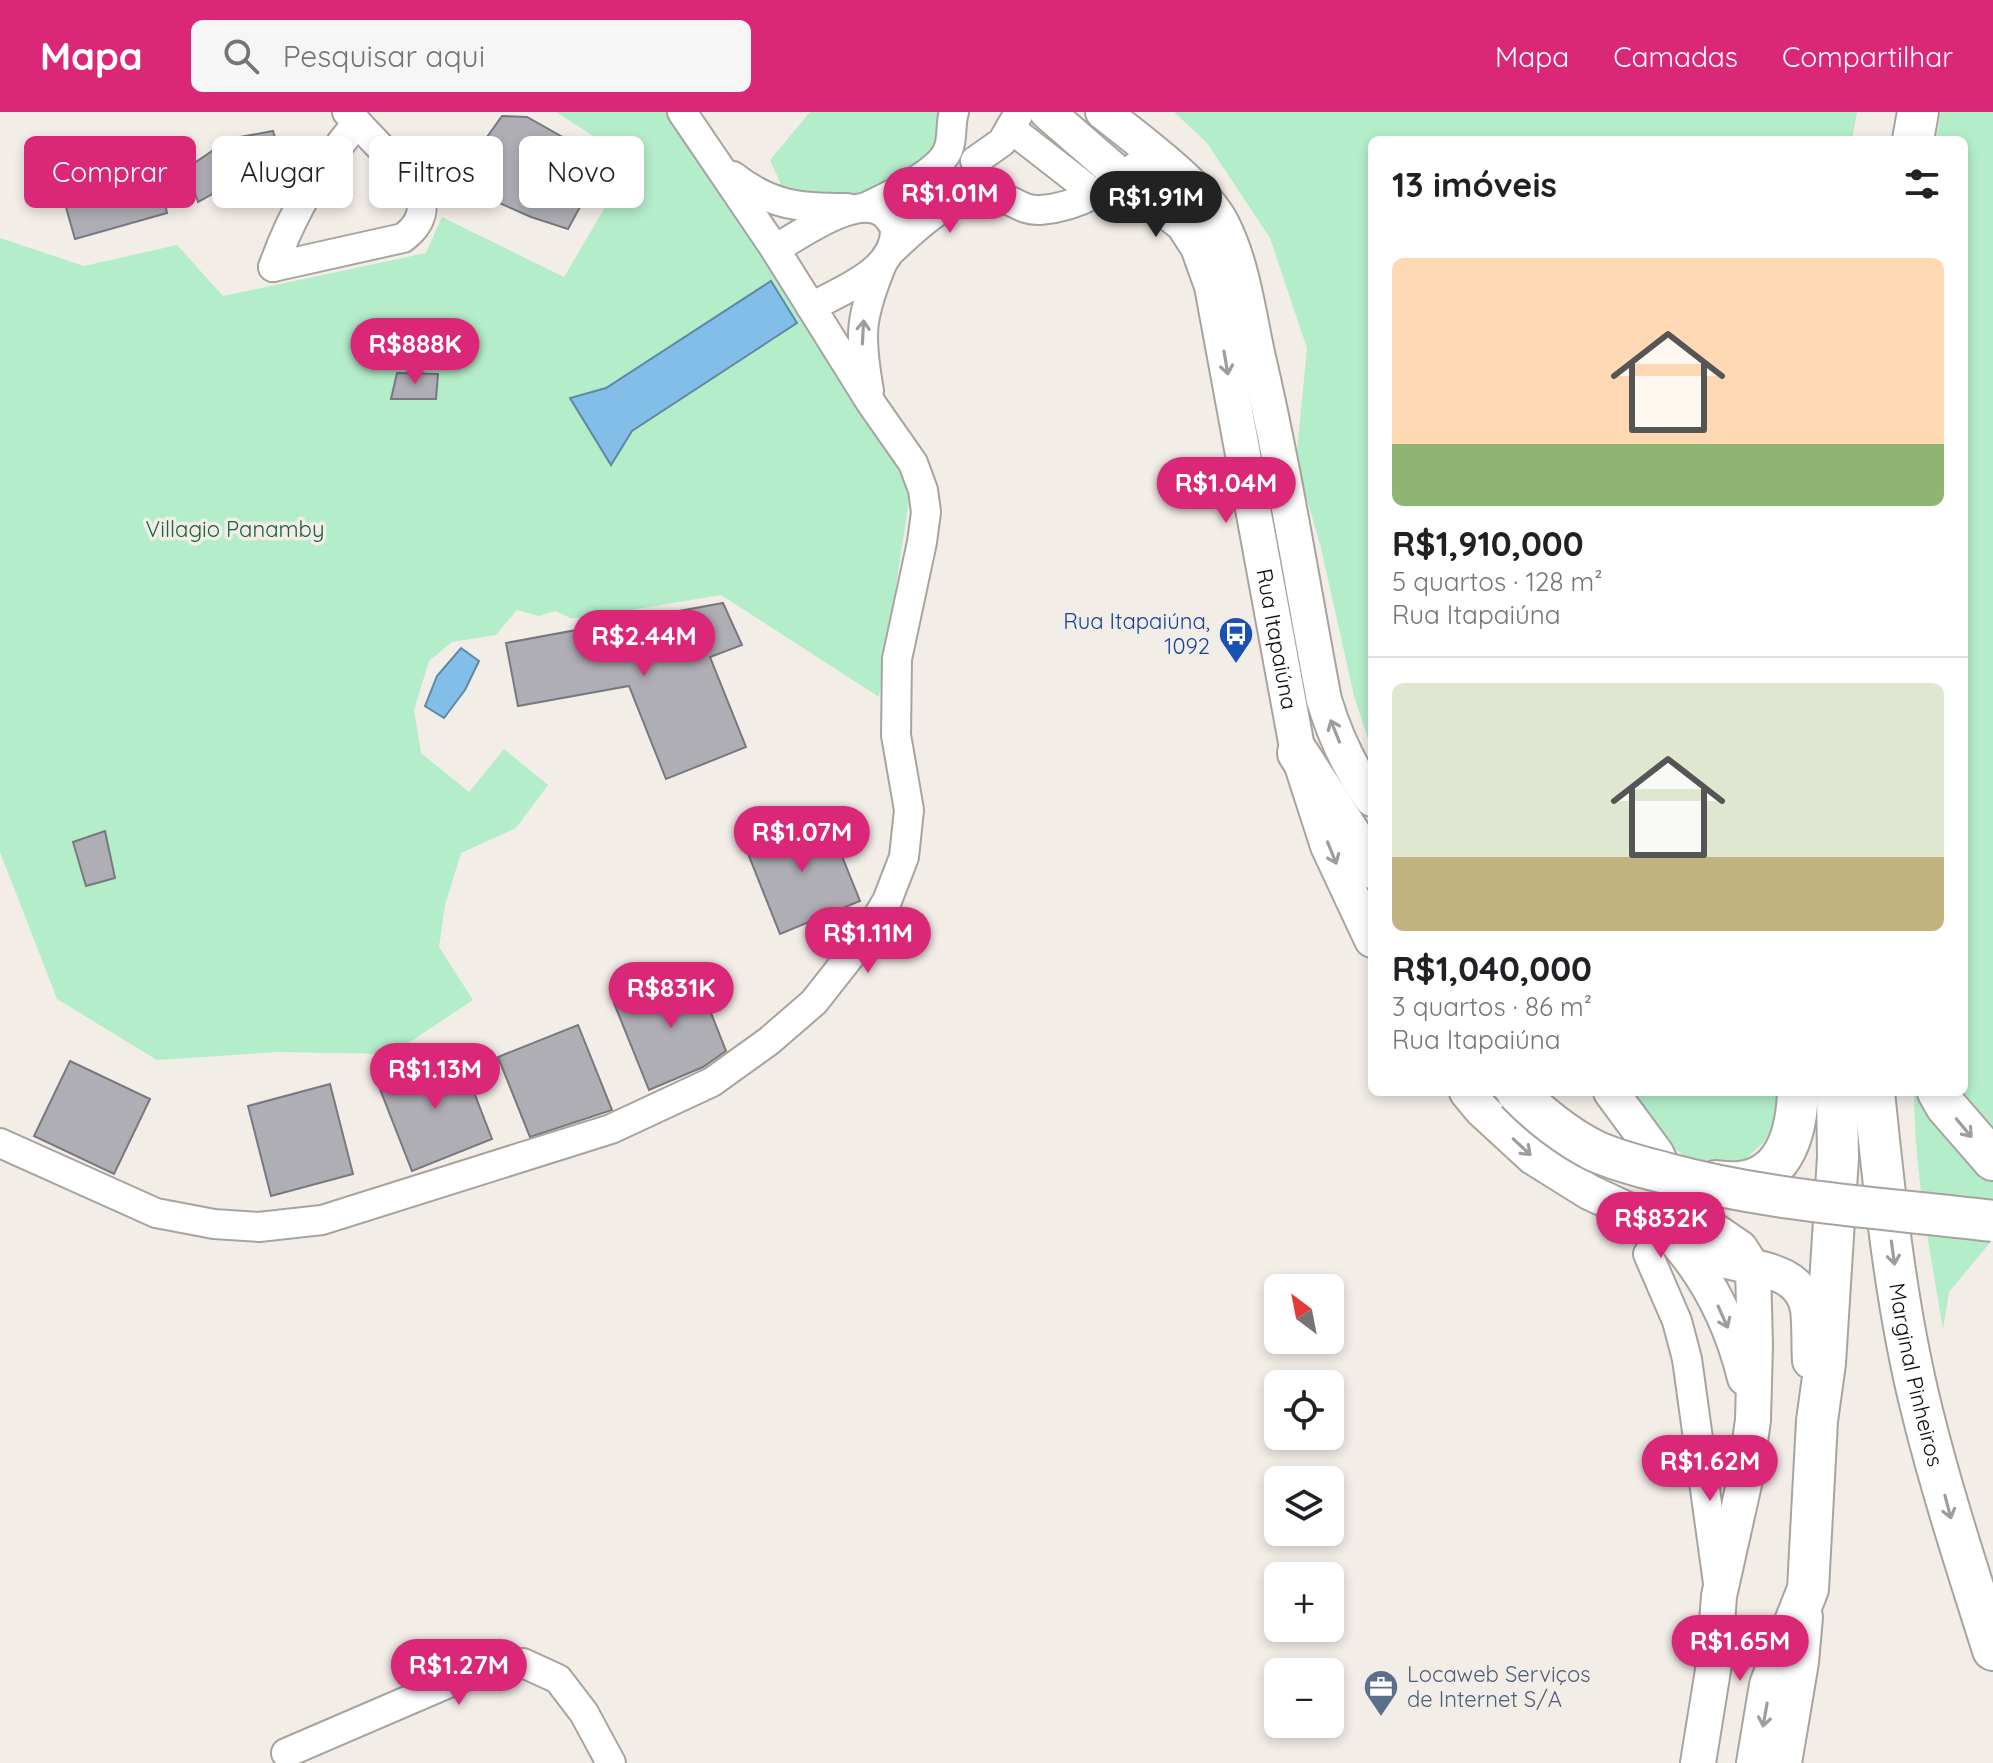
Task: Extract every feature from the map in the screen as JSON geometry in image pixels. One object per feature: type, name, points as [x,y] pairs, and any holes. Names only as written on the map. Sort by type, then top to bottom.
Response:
[{"type":"highway","points":[[1910,112],[1910,136]]},
{"type":"highway","points":[[1911,136],[1918,112]]},
{"type":"highway","points":[[1298,753],[1368,862]]},
{"type":"highway","points":[[1521,1096],[1538,1112],[1593,1150],[1706,1184],[1794,1198],[1993,1221]]},
{"type":"highway","points":[[1656,1153],[1699,1178],[1737,1184],[1761,1178],[1776,1165],[1790,1142],[1797,1119],[1798,1096]]},
{"type":"highway","points":[[1757,1763],[1770,1685],[1808,1589],[1817,1421],[1825,1363],[1838,1157],[1837,1096]]},
{"type":"highway","name":"Marginal Pinheiros","points":[[1874,1096],[1891,1247],[1921,1409],[1993,1650]]},
{"type":"highway","points":[[1940,1096],[1993,1160]]},
{"type":"main road","name":"Rua Itapaiúna","points":[[1047,112],[1109,186],[1183,224],[1198,247],[1212,286],[1298,753],[1328,846],[1368,931]]},
{"type":"main road","name":"Rua Itapaiúna","points":[[1103,112],[1154,153],[1212,208],[1222,224],[1236,261],[1271,411],[1324,700],[1332,726],[1355,776],[1368,794]]},
{"type":"main road","points":[[1470,1096],[1533,1157],[1694,1264],[1723,1315],[1740,1357],[1753,1420]]},
{"type":"main road","points":[[1563,1177],[1574,1174],[1594,1160],[1605,1147],[1616,1098]]},
{"type":"main road","points":[[1616,1098],[1656,1153],[1682,1205],[1740,1248],[1754,1283],[1753,1420],[1744,1484],[1719,1596],[1714,1664],[1698,1763]]},
{"type":"main road","points":[[1657,1242],[1714,1257],[1754,1283]]},
{"type":"main road","points":[[1754,1283],[1783,1274],[1791,1279],[1807,1305],[1817,1421]]},
{"type":"main road","points":[[1784,1763],[1801,1662],[1808,1589]]},
{"type":"street","points":[[0,1143],[156,1213],[214,1224],[259,1227],[322,1220],[611,1129],[712,1082],[769,1041],[814,1002],[866,936],[887,901],[904,857],[909,810],[896,735],[897,659],[926,512],[923,490],[913,463],[682,112]]},
{"type":"street","points":[[775,249],[901,190],[935,165],[948,151],[952,116]]},
{"type":"street","points":[[352,117],[418,187],[423,201],[421,218],[413,231],[403,238],[273,267],[302,199],[352,117]]},
{"type":"street","points":[[948,151],[982,156],[1002,142],[1015,120],[1109,186]]},
{"type":"street","points":[[811,307],[858,282],[923,221],[955,202],[989,196],[1022,209],[1039,210],[1073,204],[1109,186],[1154,153]]},
{"type":"street","points":[[982,156],[981,179],[989,196]]},
{"type":"street","points":[[719,164],[756,194],[803,208],[857,208],[882,212],[895,227],[888,256],[868,297],[861,331],[871,403]]},
{"type":"street","points":[[901,190],[923,221]]},
{"type":"street","points":[[1657,1242],[1687,1359],[1719,1596]]},
{"type":"street","points":[[286,1753],[486,1667],[523,1663],[558,1679],[584,1713],[611,1763]]},
{"type":"green space","name":"Villagio Panamby","points":[[556,112],[671,112],[912,481],[879,697],[721,595],[583,618],[570,618],[556,611],[539,616],[517,610],[496,635],[452,642],[429,661],[414,710],[421,753],[469,792],[504,749],[548,785],[516,828],[461,853],[445,905],[439,947],[473,1000],[392,1054],[277,1052],[157,1060],[57,999],[0,852],[0,238],[84,266],[177,245],[223,296],[426,253],[442,217],[564,277],[604,208],[644,208],[644,136],[593,136]]},
{"type":"green space","points":[[810,112],[946,112],[942,148],[864,203],[787,198],[770,160]]},
{"type":"green space","points":[[1174,112],[1857,112],[1853,136],[1368,136],[1368,739],[1354,696],[1320,544],[1296,461],[1307,348],[1270,238],[1207,143]]},
{"type":"green space","points":[[1941,112],[1993,112],[1993,1239],[1949,1292],[1943,1329],[1920,1181],[1914,1096],[1968,1096],[1968,136],[1937,136]]},
{"type":"green space","points":[[1632,1096],[1779,1096],[1780,1114],[1764,1142],[1739,1165],[1709,1166],[1684,1156],[1668,1143]]},
{"type":"water","points":[[771,281],[797,323],[632,431],[611,465],[570,398],[606,388]]},
{"type":"water","points":[[461,648],[479,661],[465,690],[444,718],[425,706],[437,676]]},
{"type":"building","points":[[502,116],[527,117],[561,136],[519,136],[519,208],[579,208],[568,229],[503,205],[503,136],[488,136]]},
{"type":"building","points":[[273,131],[275,136],[246,136]]},
{"type":"building","points":[[212,151],[212,194],[198,202],[196,196],[196,162]]},
{"type":"building","points":[[66,208],[166,208],[167,213],[75,239]]},
{"type":"building","points":[[397,373],[438,374],[436,399],[391,399]]},
{"type":"building","points":[[723,603],[742,645],[710,657],[746,747],[666,779],[629,686],[518,706],[506,643]]},
{"type":"building","points":[[825,814],[860,901],[780,934],[745,846]]},
{"type":"building","points":[[105,831],[115,878],[86,886],[73,842]]},
{"type":"building","points":[[694,970],[726,1051],[703,1067],[649,1090],[614,1003]]},
{"type":"building","points":[[578,1025],[612,1110],[530,1137],[498,1057]]},
{"type":"building","points":[[458,1051],[492,1139],[412,1171],[378,1084]]},
{"type":"building","points":[[70,1061],[150,1099],[114,1174],[34,1136]]},
{"type":"building","points":[[330,1084],[353,1174],[271,1196],[248,1106]]},
{"type":"place","name":"Rua Itapaiúna, 1092","points":[[1236,665]]},
{"type":"place","name":"Locaweb Serviços de Internet S/A","points":[[1381,1718]]}]
